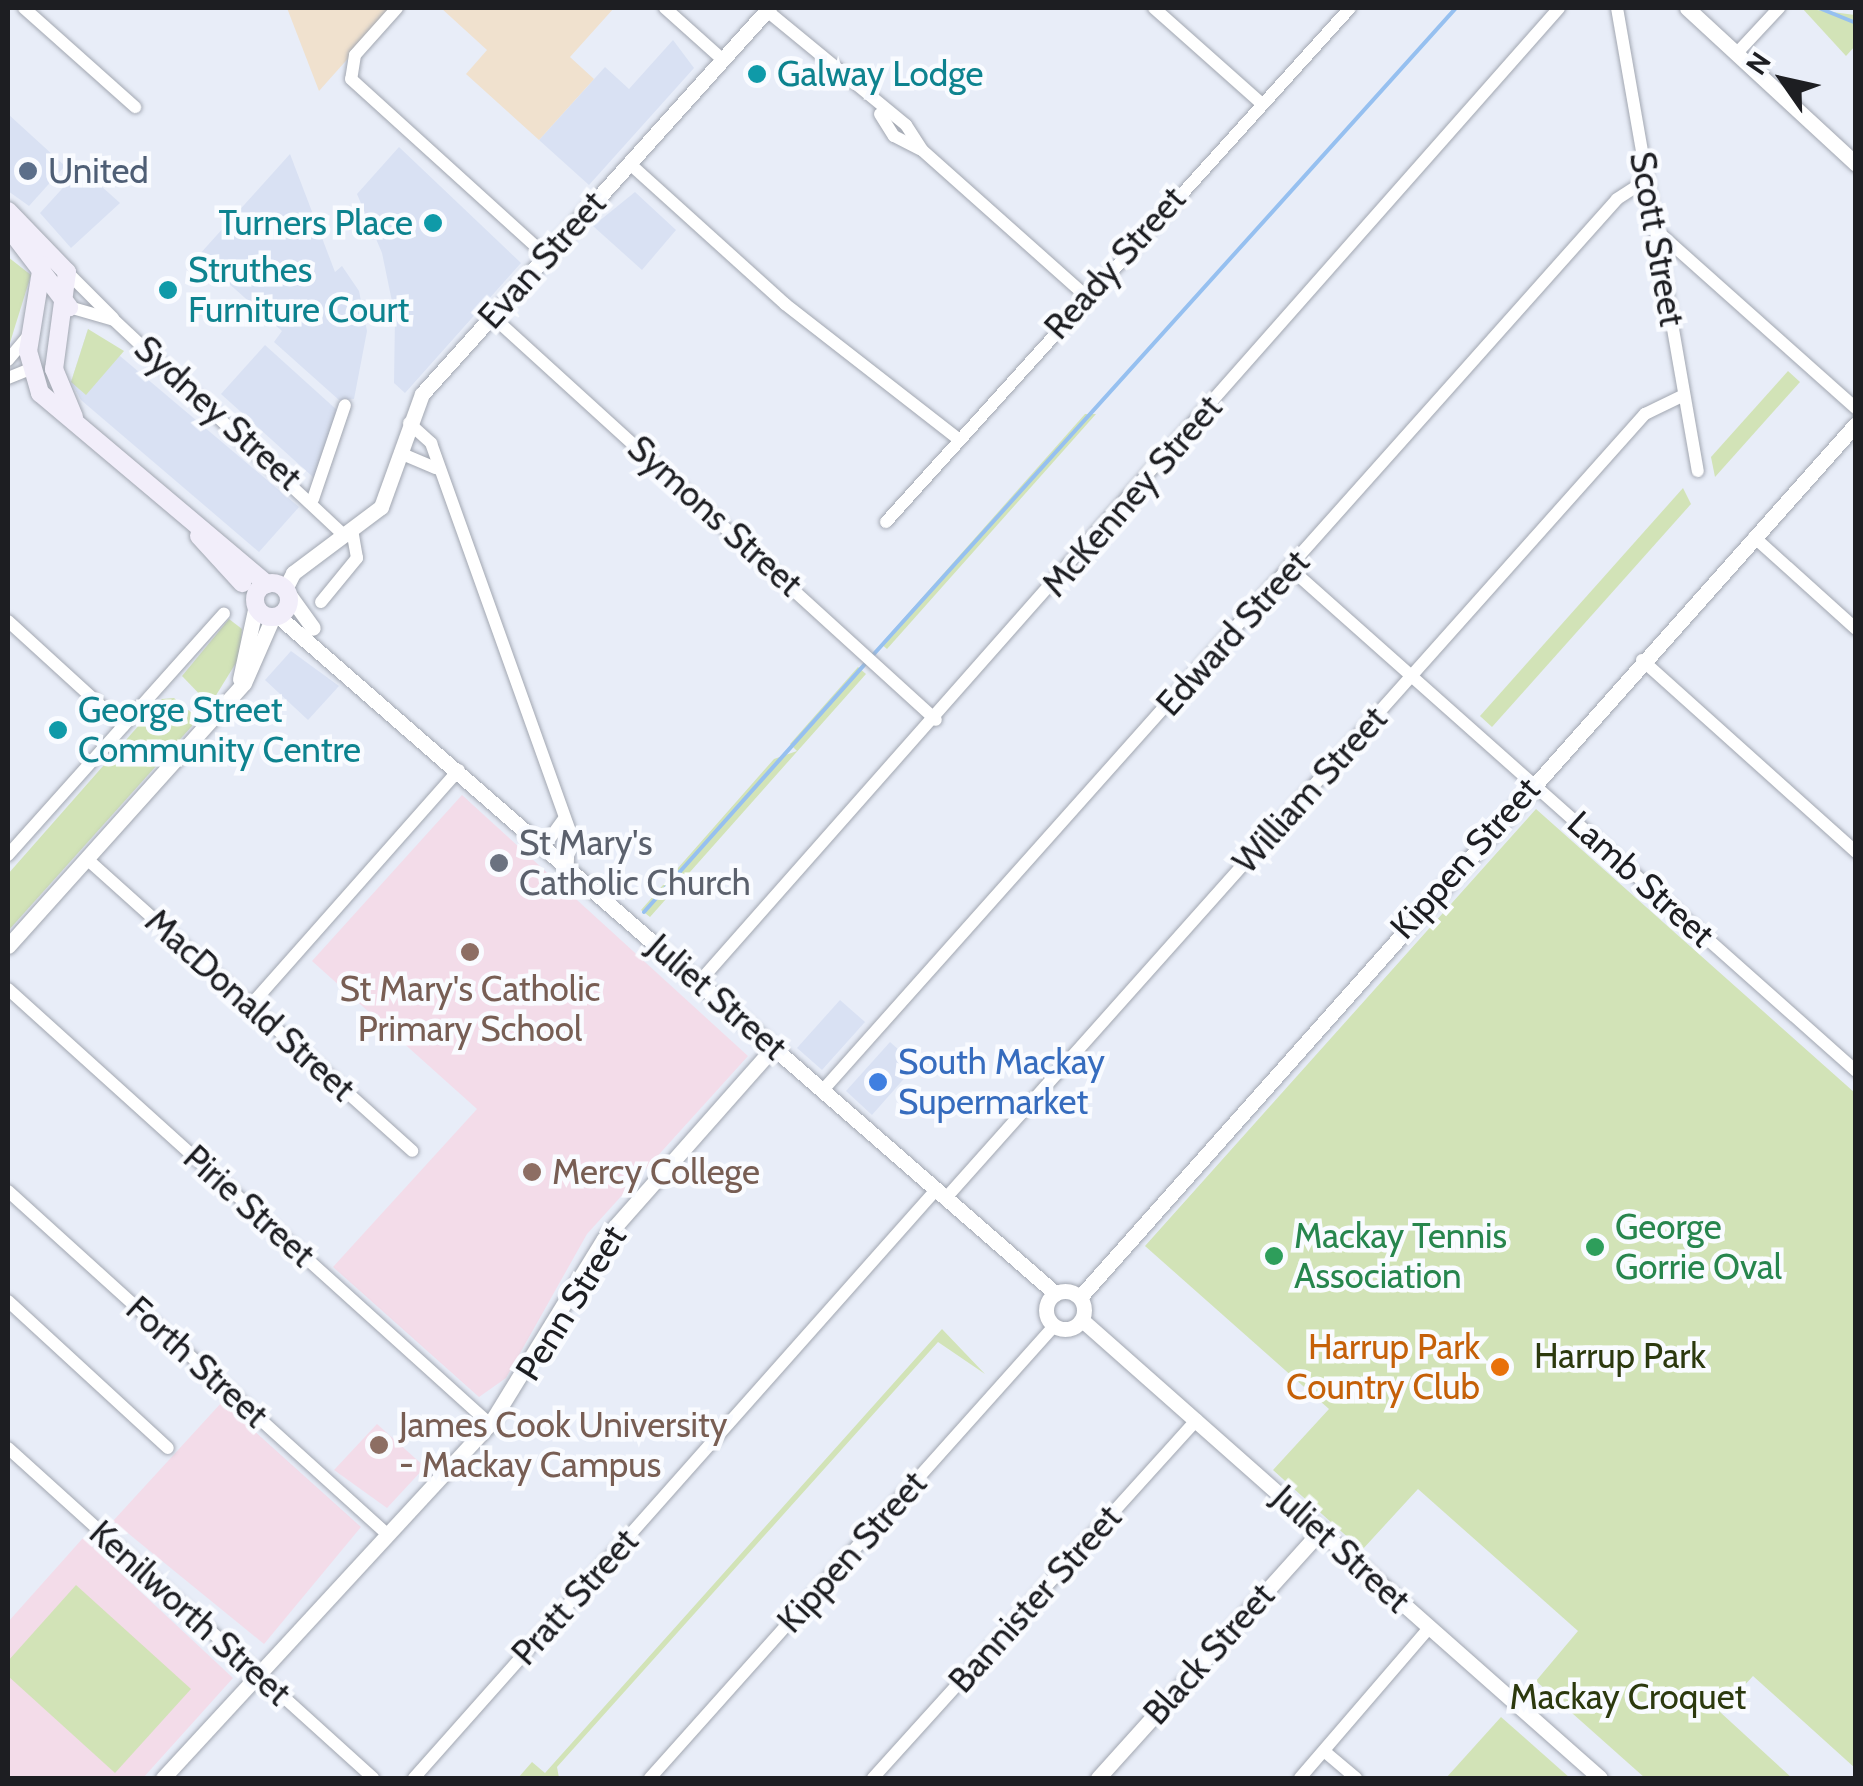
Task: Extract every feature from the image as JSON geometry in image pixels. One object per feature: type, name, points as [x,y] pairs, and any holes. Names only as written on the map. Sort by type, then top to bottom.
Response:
[{"type":"main road","points":[[8,212],[13,230],[42,264],[67,312]]},
{"type":"main road","points":[[13,230],[68,272],[67,312],[30,369]]},
{"type":"main road","points":[[30,369],[30,332],[42,264]]},
{"type":"main road","name":"Juliet Street","points":[[67,312],[54,373],[74,418]]},
{"type":"main road","name":"Juliet Street","points":[[30,369],[45,399],[74,418],[191,522],[277,587]]},
{"type":"main road","name":"Juliet Street","points":[[191,522],[256,604],[276,616]]},
{"type":"main road","points":[[256,604],[277,587]]},
{"type":"main road","points":[[276,616],[277,587]]},
{"type":"street","points":[[24,8],[134,107]]},
{"type":"street","points":[[397,8],[349,70],[546,256]]},
{"type":"street","points":[[665,8],[722,59]]},
{"type":"street","points":[[1154,8],[1261,103]]},
{"type":"street","name":"Ready Street","points":[[886,522],[1085,295],[1350,8]]},
{"type":"street","name":"McKenney Street","points":[[700,981],[936,720],[1559,8]]},
{"type":"street","name":"Scott Street","points":[[1617,8],[1698,470]]},
{"type":"street","points":[[1687,8],[1856,164]]},
{"type":"street","points":[[1737,53],[1779,8]]},
{"type":"street","points":[[768,9],[876,109],[906,125],[922,150],[1085,295]]},
{"type":"street","name":"Evan Street","points":[[277,587],[381,507],[408,423],[492,316],[768,9]]},
{"type":"street","points":[[629,163],[785,304],[956,438]]},
{"type":"street","name":"Edward Street","points":[[823,1090],[1618,199],[1646,180]]},
{"type":"street","points":[[1657,231],[1856,408]]},
{"type":"street","name":"Sydney Street","points":[[68,272],[114,320],[317,503],[341,538]]},
{"type":"street","points":[[67,312],[114,320]]},
{"type":"street","name":"Symons Street","points":[[492,316],[866,651],[936,720]]},
{"type":"street","points":[[8,360],[30,332]]},
{"type":"street","points":[[8,378],[30,369]]},
{"type":"street","name":"William Street","points":[[940,1195],[1412,676],[1644,414],[1684,396]]},
{"type":"street","points":[[317,503],[345,405]]},
{"type":"street","points":[[408,423],[428,437],[564,816],[568,866]]},
{"type":"street","name":"Kippen Street","points":[[1080,1297],[1642,660],[1856,424]]},
{"type":"street","points":[[400,452],[438,470]]},
{"type":"street","points":[[1754,537],[1856,628]]},
{"type":"street","points":[[320,602],[358,558],[341,538]]},
{"type":"street","name":"Lamb Street","points":[[1291,569],[1856,1070]]},
{"type":"street","name":"Juliet Street","points":[[277,587],[335,660]]},
{"type":"street","points":[[232,697],[256,604]]},
{"type":"street","points":[[9,849],[224,613]]},
{"type":"street","points":[[8,946],[232,697],[276,616]]},
{"type":"street","name":"Juliet Street","points":[[276,616],[335,660],[1055,1294]]},
{"type":"street","points":[[8,621],[123,726]]},
{"type":"street","points":[[1642,660],[1856,852]]},
{"type":"street","points":[[250,1006],[459,770]]},
{"type":"street","points":[[545,845],[564,816]]},
{"type":"street","name":"MacDonald Street","points":[[88,860],[412,1151]]},
{"type":"street","name":"Pirie Street","points":[[8,989],[490,1424]]},
{"type":"street","name":"Penn Street","points":[[163,1778],[490,1424],[604,1239],[774,1047]]},
{"type":"street","name":"Forth Street","points":[[8,1191],[387,1534]]},
{"type":"street","name":"Pratt Street","points":[[414,1778],[940,1195]]},
{"type":"street","points":[[1055,1294],[1080,1297],[1082,1320],[1054,1326],[1046,1309],[1055,1294]]},
{"type":"street","points":[[8,1301],[168,1448]]},
{"type":"street","name":"Juliet Street","points":[[1082,1320],[1600,1778]]},
{"type":"street","name":"Kippen Street","points":[[650,1778],[1054,1326]]},
{"type":"street","name":"Bannister Street","points":[[873,1778],[1197,1420]]},
{"type":"street","name":"Kenilworth Street","points":[[8,1448],[374,1778]]},
{"type":"street","name":"Black Street","points":[[1098,1778],[1320,1530]]},
{"type":"street","points":[[1300,1778],[1430,1628]]},
{"type":"street","points":[[1324,1752],[1356,1778]]},
{"type":"shaded area","points":[[287,8],[393,8],[319,91]]},
{"type":"shaded area","points":[[441,8],[614,8],[570,57],[594,79],[539,140],[466,74],[487,50]]},
{"type":"shaded area","points":[[673,40],[694,68],[589,185],[539,140],[605,67],[629,89]]},
{"type":"shaded area","points":[[8,114],[65,166],[29,206],[8,191]]},
{"type":"shaded area","points":[[399,147],[521,263],[405,393],[394,383],[395,316],[382,253],[357,194]]},
{"type":"shaded area","points":[[290,154],[335,272],[342,266],[359,291],[367,331],[354,399],[339,400],[274,342],[282,331],[198,256]]},
{"type":"shaded area","points":[[81,168],[120,203],[71,248],[40,213]]},
{"type":"shaded area","points":[[635,192],[676,230],[642,270],[593,226]]},
{"type":"shaded area","points":[[88,329],[299,507],[259,552],[81,400],[71,382]]},
{"type":"shaded area","points":[[265,345],[338,411],[314,478],[221,394]]},
{"type":"shaded area","points":[[291,651],[339,686],[308,720],[265,680]]},
{"type":"shaded area","points":[[462,795],[748,1056],[587,1234],[506,1378],[479,1397],[333,1267],[477,1109],[312,961]]},
{"type":"shaded area","points":[[840,1000],[865,1022],[822,1070],[797,1048]]},
{"type":"shaded area","points":[[890,1042],[916,1065],[872,1115],[846,1091]]},
{"type":"shaded area","points":[[222,1402],[361,1527],[264,1644],[113,1521]]},
{"type":"shaded area","name":"James Cook University - Mackay Campus","points":[[377,1424],[425,1467],[387,1508],[334,1470]]},
{"type":"shaded area","points":[[83,1538],[233,1678],[143,1778],[8,1778],[8,1622]]},
{"type":"green space","points":[[1802,8],[1855,15],[1855,46],[1846,56]]},
{"type":"green space","points":[[8,257],[31,275],[8,349]]},
{"type":"green space","points":[[88,329],[124,351],[86,395],[71,382]]},
{"type":"green space","points":[[1788,371],[1800,382],[1715,477],[1711,457]]},
{"type":"green space","points":[[1085,414],[1096,414],[887,649],[881,644]]},
{"type":"green space","points":[[1683,488],[1691,504],[1492,727],[1480,716]]},
{"type":"green space","points":[[229,619],[242,629],[239,658],[210,705],[182,676]]},
{"type":"green space","points":[[858,667],[866,674],[650,917],[641,910],[774,759],[797,751],[790,744]]},
{"type":"green space","points":[[174,698],[194,715],[192,726],[8,931],[8,874],[162,699]]},
{"type":"green space","name":"Harrup Park","points":[[1536,809],[1855,1093],[1855,1768],[1753,1676],[1720,1712],[1792,1778],[1645,1778],[1536,1681],[1578,1631],[1418,1489],[1362,1550],[1273,1470],[1329,1409],[1145,1246]]},
{"type":"green space","points":[[942,1329],[985,1374],[938,1342],[557,1767],[559,1778],[518,1778],[532,1762],[545,1773]]},
{"type":"green space","points":[[76,1585],[191,1689],[115,1773],[8,1676],[8,1661]]},
{"type":"green space","points":[[1501,1717],[1570,1778],[1446,1778]]},
{"type":"waterway","points":[[873,655],[1456,8]]},
{"type":"waterway","points":[[1819,8],[1856,23]]},
{"type":"waterway","points":[[644,912],[867,662]]},
{"type":"place","name":"Galway Lodge","points":[[757,74]]},
{"type":"place","name":"United","points":[[28,171]]},
{"type":"place","name":"Turners Place","points":[[433,223]]},
{"type":"place","name":"Struthes Furniture Court","points":[[168,290]]},
{"type":"place","name":"George Street Community Centre","points":[[58,730]]},
{"type":"place","name":"St Mary's Catholic Church","points":[[499,863]]},
{"type":"place","name":"St Mary's Catholic Primary School","points":[[470,952]]},
{"type":"place","name":"South Mackay Supermarket","points":[[878,1082]]},
{"type":"place","name":"Mercy College","points":[[532,1172]]},
{"type":"place","name":"George Gorrie Oval","points":[[1595,1247]]},
{"type":"place","name":"Mackay Tennis Association","points":[[1274,1256]]},
{"type":"place","name":"Harrup Park Country Club","points":[[1500,1367]]},
{"type":"place","name":"James Cook University - Mackay Campus","points":[[379,1445]]},
{"type":"park label","name":"Mackay Croquet","points":[[1628,1697]]}]
